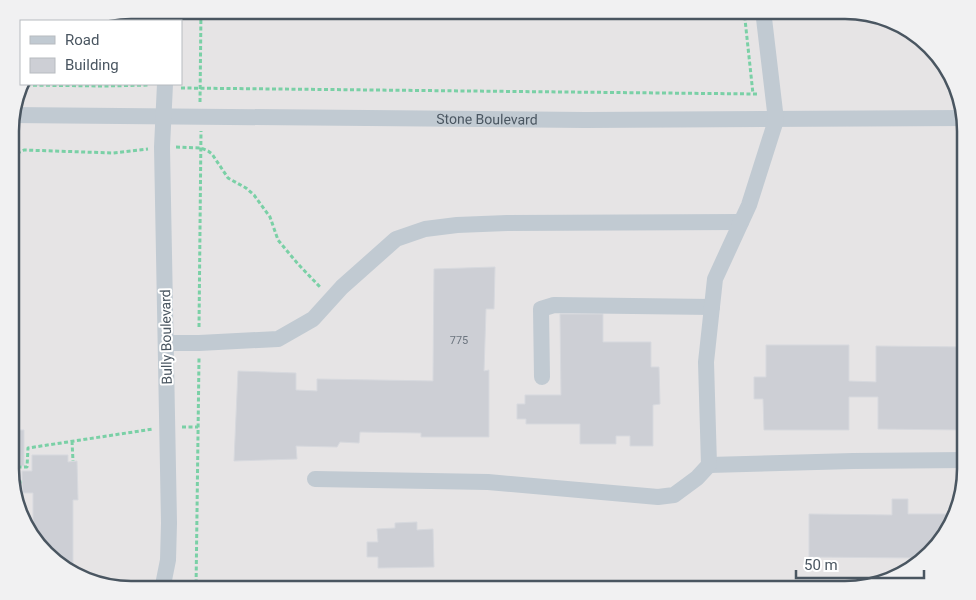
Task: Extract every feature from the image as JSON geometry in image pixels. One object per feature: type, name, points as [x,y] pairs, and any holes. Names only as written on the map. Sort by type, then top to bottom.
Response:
[{"type":"street","points":[[710,465],[706,362],[715,279],[749,205],[776,120],[764,19]]},
{"type":"street","name":"Bully Boulevard","points":[[164,581],[168,560],[169,523],[162,147],[165,86]]},
{"type":"street","name":"Stone Boulevard","points":[[20,115],[163,118],[200,116],[585,120],[956,118]]},
{"type":"street","points":[[166,343],[278,339],[313,319],[332,298],[396,239],[425,230],[457,224],[742,222]]},
{"type":"street","points":[[542,377],[541,309],[554,306],[712,307]]},
{"type":"street","points":[[315,479],[488,482],[658,497],[674,495],[697,478],[710,465],[957,460]]},
{"type":"path","points":[[196,581],[201,19]]},
{"type":"path","points":[[745,19],[753,94]]},
{"type":"path","points":[[29,85],[113,85]]},
{"type":"path","points":[[165,86],[200,88],[773,93]]},
{"type":"path","points":[[19,152],[24,150],[114,153],[162,147],[201,148],[212,154],[228,178],[254,195],[270,218],[278,240],[298,264],[332,298]]},
{"type":"path","points":[[19,467],[27,467],[28,448],[168,426],[198,427]]},
{"type":"path","points":[[72,441],[73,461]]},
{"type":"shaded area","points":[[845,19],[867,21],[895,30],[919,47],[929,57],[946,81],[955,109],[957,124],[957,476],[955,491],[946,519],[929,543],[901,566],[888,573],[852,581],[131,581],[102,577],[81,570],[63,558],[42,537],[30,519],[21,491],[19,469],[20,117],[29,85],[182,85],[182,20],[117,20]]},
{"type":"building","points":[[495,267],[494,309],[486,309],[484,371],[489,370],[489,437],[421,437],[421,433],[360,432],[359,443],[340,442],[337,447],[296,446],[297,459],[234,461],[238,371],[296,373],[296,390],[317,391],[317,379],[433,381],[434,269]]},
{"type":"building","points":[[560,314],[603,314],[603,342],[651,342],[651,367],[659,367],[660,404],[653,405],[653,446],[630,446],[630,436],[616,436],[616,444],[580,444],[580,424],[526,424],[526,419],[517,419],[517,404],[525,404],[525,395],[561,395]]},
{"type":"building","points":[[766,345],[849,345],[849,381],[876,382],[876,346],[957,347],[957,430],[878,429],[878,397],[849,397],[849,430],[764,430],[763,399],[754,399],[754,377],[766,377]]},
{"type":"building","points":[[19,430],[24,430],[24,466],[19,466]]},
{"type":"building","points":[[32,455],[68,455],[68,462],[77,461],[78,500],[73,500],[73,565],[52,548],[33,524],[33,493],[23,493],[22,482],[22,471],[32,471]]},
{"type":"building","points":[[892,499],[908,499],[908,514],[948,514],[929,543],[913,558],[809,557],[809,514],[892,515]]},
{"type":"building","points":[[417,522],[417,530],[433,529],[434,567],[378,568],[378,557],[367,557],[367,542],[378,542],[377,529],[395,528],[395,523]]}]
